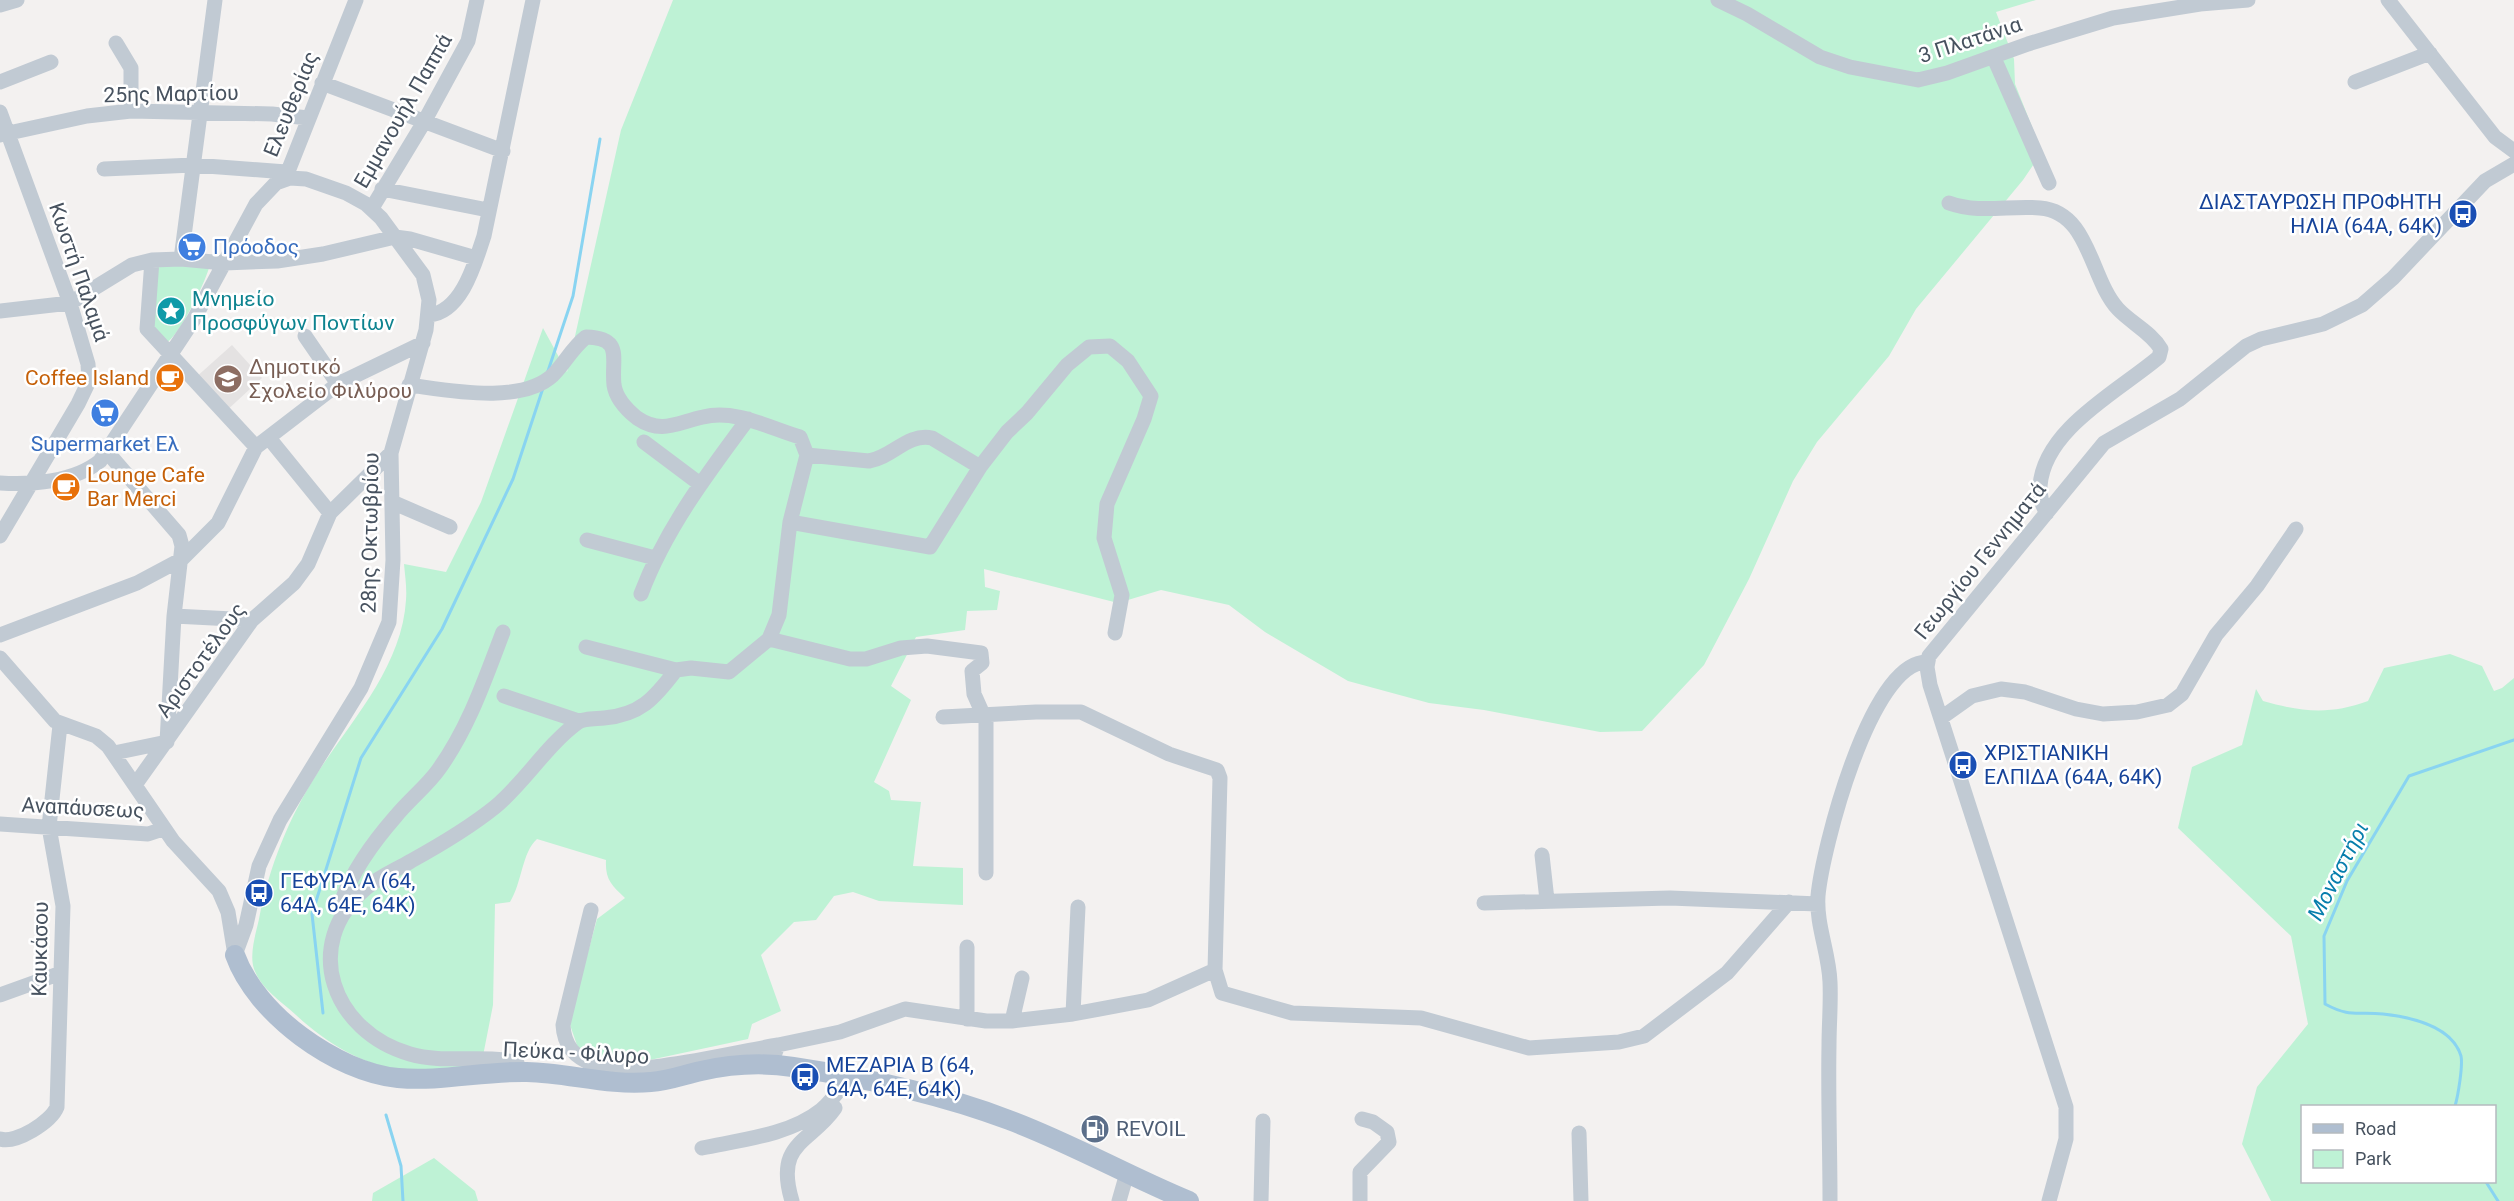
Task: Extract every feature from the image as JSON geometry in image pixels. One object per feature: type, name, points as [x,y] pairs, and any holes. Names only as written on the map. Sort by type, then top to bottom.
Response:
[{"type":"main road","name":"Πεύκα - Φίλυρο","points":[[235,955],[252,988],[277,1015],[327,1052],[363,1070],[407,1078],[520,1072],[641,1083],[676,1079],[725,1066],[771,1064],[931,1095],[978,1109],[1045,1134],[1189,1201]]},
{"type":"street","points":[[0,5],[17,0]]},
{"type":"street","points":[[181,259],[215,0]]},
{"type":"street","name":"Ελευθερίας","points":[[0,483],[32,485],[89,469],[108,453],[194,319],[256,204],[272,186],[286,176],[356,0]]},
{"type":"street","name":"Εμμανουήλ Παππά","points":[[372,208],[424,122],[468,41],[477,0]]},
{"type":"street","points":[[429,315],[443,311],[453,302],[464,285],[484,236],[533,0]]},
{"type":"street","name":"3 Πλατάνια","points":[[1718,0],[1747,14],[1820,57],[1850,67],[1918,80],[1994,58],[2048,37],[2113,18],[2200,4],[2248,0]]},
{"type":"street","points":[[2388,0],[2495,137],[2514,151]]},
{"type":"street","points":[[116,43],[131,68],[131,111]]},
{"type":"street","points":[[2355,82],[2430,53]]},
{"type":"street","points":[[1994,58],[2049,183]]},
{"type":"street","points":[[0,82],[51,62]]},
{"type":"street","points":[[322,83],[503,151]]},
{"type":"street","name":"Κωστή Παλαμά","points":[[0,111],[4,134],[70,303],[88,364],[89,381],[32,485],[0,536]]},
{"type":"street","name":"25ης Μαρτίου","points":[[4,134],[87,116],[131,111],[273,114],[308,118]]},
{"type":"street","name":"Γεωργίου Γεννηματά","points":[[2049,1201],[2066,1139],[2066,1107],[1929,681],[1927,662],[1936,646],[2104,443],[2180,399],[2246,346],[2261,339],[2323,324],[2362,305],[2393,278],[2485,181],[2514,164]]},
{"type":"street","points":[[104,169],[193,165],[301,178],[323,184],[372,208]]},
{"type":"street","points":[[382,189],[488,210]]},
{"type":"street","points":[[1949,203],[2007,210],[2041,208],[2068,219],[2113,303],[2161,349],[2159,357],[2079,420],[2054,447],[2045,462],[2040,484],[2042,503],[2047,513]]},
{"type":"street","name":"28ης Οκτωβρίου","points":[[235,955],[246,925],[259,866],[286,810],[361,688],[384,639],[391,611],[391,453],[429,315],[425,280],[372,208]]},
{"type":"street","points":[[0,312],[70,303],[132,265],[152,260],[181,259],[224,263],[300,258],[395,237],[410,239],[476,258]]},
{"type":"street","points":[[152,260],[147,329],[256,447]]},
{"type":"street","points":[[305,336],[338,384]]},
{"type":"street","points":[[410,385],[460,392],[504,393],[532,386],[552,376],[571,349],[586,337],[603,337],[611,344],[614,386],[619,399],[639,419],[668,429],[704,416],[731,415],[800,437],[807,455],[790,522],[779,615],[769,639],[729,672],[691,668],[676,670],[585,647]]},
{"type":"street","points":[[0,635],[137,582],[182,559],[218,523],[256,447],[338,384],[423,343]]},
{"type":"street","points":[[790,522],[930,547],[980,467],[1006,432],[1027,413],[1067,365],[1089,347],[1110,346],[1128,361],[1151,396],[1144,419],[1107,504],[1104,538],[1122,595],[1115,633]]},
{"type":"street","points":[[641,594],[655,558],[700,484],[748,419]]},
{"type":"street","points":[[807,455],[869,461],[885,456],[914,437],[923,436],[932,438],[980,467]]},
{"type":"street","points":[[269,438],[330,513]]},
{"type":"street","points":[[644,441],[700,484]]},
{"type":"street","points":[[108,453],[178,535],[182,559],[174,616],[167,742],[114,753]]},
{"type":"street","name":"Αριστοτέλους","points":[[135,785],[252,620],[294,583],[308,564],[330,513],[391,453]]},
{"type":"street","points":[[392,502],[450,527]]},
{"type":"street","points":[[1941,718],[1972,696],[2001,689],[2025,692],[2076,709],[2103,714],[2145,711],[2173,702],[2193,678],[2216,635],[2257,586],[2296,528]]},
{"type":"street","points":[[587,540],[655,558]]},
{"type":"street","points":[[174,616],[252,620]]},
{"type":"street","points":[[345,912],[341,905],[343,896],[367,853],[394,818],[433,777],[457,741],[482,686],[502,632]]},
{"type":"street","points":[[769,639],[850,659],[866,659],[901,648],[927,646],[978,652],[982,655],[982,663],[972,671],[971,680],[974,694],[986,717],[986,873]]},
{"type":"street","points":[[0,658],[60,725],[96,736],[114,753],[163,829],[219,891],[228,912],[235,955]]},
{"type":"street","points":[[1830,1201],[1830,983],[1818,904],[1821,876],[1840,802],[1871,717],[1896,680],[1918,663],[1927,662]]},
{"type":"street","points":[[504,696],[579,721],[632,713],[647,703],[676,670]]},
{"type":"street","points":[[943,717],[986,717],[1036,711],[1081,712],[1169,754],[1219,772],[1215,970],[1222,993],[1292,1013],[1421,1018],[1529,1048],[1595,1045],[1644,1036],[1737,964],[1789,902]]},
{"type":"street","points":[[520,1072],[518,1064],[511,1061],[408,1053],[389,1046],[356,1021],[339,998],[331,972],[331,945],[345,912],[374,882],[452,837],[496,806],[579,721]]},
{"type":"street","name":"Καυκάσου","points":[[0,1139],[18,1140],[56,1109],[62,898],[49,827],[60,725]]},
{"type":"street","name":"Αναπάυσεως","points":[[0,824],[148,834],[163,829]]},
{"type":"street","points":[[1542,855],[1547,900]]},
{"type":"street","points":[[1484,903],[1670,898],[1818,904]]},
{"type":"street","points":[[1073,1014],[1077,907]]},
{"type":"street","points":[[591,910],[563,1025],[565,1042],[577,1055],[597,1065],[653,1066],[778,1045],[840,1032],[905,1009],[967,1019],[1012,1021],[1073,1014],[1148,1000],[1215,970]]},
{"type":"street","points":[[967,948],[967,1019]]},
{"type":"street","points":[[0,995],[61,973]]},
{"type":"street","points":[[1012,1021],[1023,978]]},
{"type":"street","points":[[771,1064],[778,1045]]},
{"type":"street","points":[[702,1148],[758,1136],[802,1121],[826,1105],[848,1078]]},
{"type":"street","points":[[792,1201],[789,1176],[793,1151],[802,1138],[831,1115],[840,1101],[848,1078]]},
{"type":"street","points":[[1360,1201],[1360,1172],[1389,1142],[1387,1132],[1373,1122],[1362,1119]]},
{"type":"street","points":[[1261,1201],[1263,1121]]},
{"type":"street","points":[[1579,1133],[1581,1201]]},
{"type":"street","points":[[1119,1201],[1127,1173]]},
{"type":"shaded area","name":"Δημοτικό Σχολείο Φιλύρου","points":[[232,345],[262,378],[224,413],[194,379]]},
{"type":"green space","points":[[673,0],[2036,0],[1996,12],[2014,59],[2015,84],[2042,152],[2023,180],[1916,309],[1889,356],[1817,442],[1793,481],[1749,579],[1704,665],[1642,731],[1600,732],[1484,710],[1429,703],[1348,681],[1265,632],[1229,605],[1161,590],[1118,603],[984,569],[985,587],[1000,591],[997,610],[967,611],[965,630],[916,637],[891,686],[911,700],[874,782],[889,791],[891,800],[921,802],[913,866],[963,868],[963,905],[879,901],[853,892],[834,896],[816,920],[794,922],[761,955],[781,1011],[752,1024],[748,1039],[645,1061],[595,1059],[578,1048],[569,1022],[597,919],[625,898],[610,881],[606,860],[537,839],[528,852],[510,902],[495,904],[493,1005],[481,1066],[422,1071],[388,1068],[373,1064],[345,1051],[307,1025],[272,994],[257,976],[252,957],[268,880],[281,843],[298,807],[318,772],[373,691],[395,647],[406,600],[404,564],[446,572],[481,502],[543,328],[567,372],[621,130]]},
{"type":"green space","points":[[157,263],[209,268],[184,321],[166,343],[152,331]]},
{"type":"green space","points":[[2450,654],[2482,666],[2494,691],[2502,688],[2514,678],[2514,1201],[2271,1201],[2242,1144],[2257,1087],[2308,1024],[2291,936],[2178,828],[2192,767],[2242,745],[2256,689],[2263,701],[2303,710],[2328,710],[2368,701],[2384,668]]},
{"type":"green space","points":[[434,1158],[475,1191],[478,1201],[372,1201],[373,1193]]},
{"type":"waterway","points":[[548,371],[573,296],[600,139]]},
{"type":"waterway","points":[[323,1013],[312,914],[361,758],[442,629],[513,479],[543,388]]},
{"type":"waterway","name":"Μοναστήρι","points":[[2455,1105],[2460,1081],[2461,1056],[2449,1037],[2417,1021],[2383,1014],[2348,1013],[2325,1004],[2324,936],[2347,881],[2409,776],[2514,740]]},
{"type":"waterway","points":[[386,1115],[401,1166],[403,1201]]},
{"type":"waterway","name":"Μοναστήρι","points":[[2487,1183],[2498,1201]]},
{"type":"place","name":"ΔΙΑΣΤΑΥΡΩΣΗ ΠΡΟΦΗΤΗ ΗΛΙΑ (64Α, 64Κ)","points":[[2463,214]]},
{"type":"place","name":"Πρόοδος","points":[[192,247]]},
{"type":"place","name":"Μνημείο Προσφύγων Ποντίων","points":[[171,311]]},
{"type":"place","name":"Coffee Island","points":[[170,378]]},
{"type":"place","name":"Δημοτικό Σχολείο Φιλύρου","points":[[228,379]]},
{"type":"place","name":"Supermarket Ελ","points":[[105,413]]},
{"type":"place","name":"Lounge Cafe Bar Merci","points":[[66,487]]},
{"type":"place","name":"ΧΡΙΣΤΙΑΝΙΚΗ ΕΛΠΙΔΑ (64Α, 64Κ)","points":[[1963,765]]},
{"type":"place","name":"ΓΕΦΥΡΑ A (64, 64Α, 64Ε, 64Κ)","points":[[259,893]]},
{"type":"place","name":"ΜΕΖΑΡΙΑ B (64, 64Α, 64Ε, 64Κ)","points":[[805,1077]]},
{"type":"place","name":"REVOIL","points":[[1095,1129]]}]
